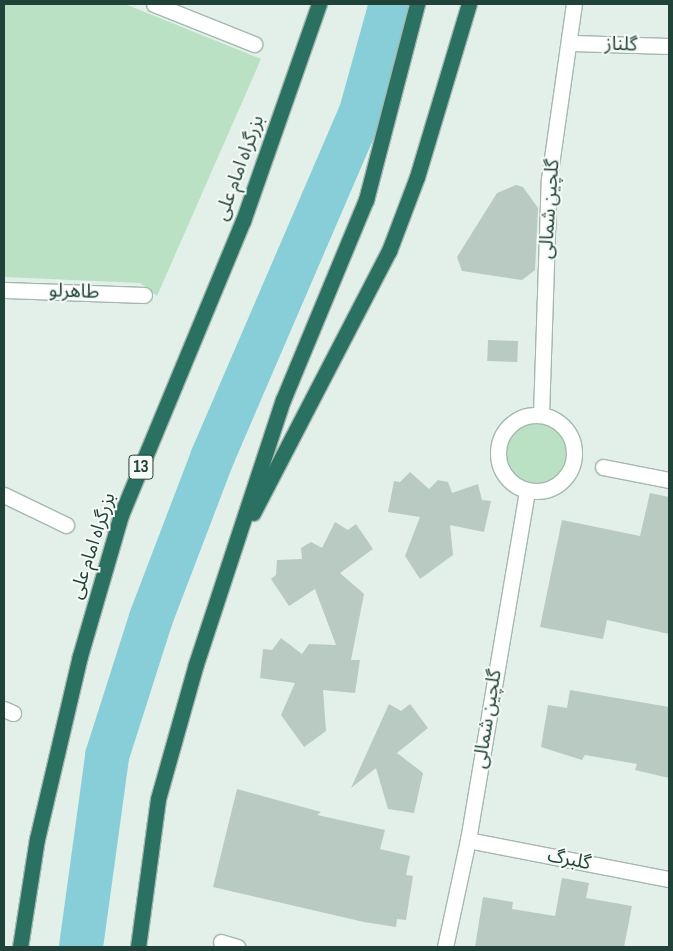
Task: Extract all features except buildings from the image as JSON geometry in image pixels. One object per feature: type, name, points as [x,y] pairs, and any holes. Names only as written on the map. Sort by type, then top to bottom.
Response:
[{"type":"highway","name":"بزرگراه امام علی","points":[[20,947],[37,839],[80,656],[121,516],[243,221],[319,4]]},
{"type":"highway","points":[[138,947],[158,799],[233,549],[283,400],[366,200],[417,4]]},
{"type":"highway","points":[[233,549],[352,329],[417,178],[469,4]]},
{"type":"main road","points":[[154,4],[254,44]]},
{"type":"main road","name":"گلچین شمالی","points":[[540,415],[549,179],[572,43],[574,4]]},
{"type":"main road","name":"گلناز","points":[[572,43],[669,46]]},
{"type":"main road","name":"طاهرلو","points":[[4,290],[144,295]]},
{"type":"main road","points":[[540,415],[567,431],[573,461],[556,485],[526,490],[501,468],[498,446],[509,426],[540,415]]},
{"type":"main road","points":[[603,467],[669,480]]},
{"type":"main road","name":"گلچین شمالی","points":[[445,947],[468,840],[526,490]]},
{"type":"main road","points":[[4,495],[66,525]]},
{"type":"main road","name":"گلبرگ","points":[[468,840],[669,879]]},
{"type":"main road","points":[[221,942],[237,947]]},
{"type":"green space","points":[[4,4],[125,4],[261,59],[157,296],[140,283],[4,277]]},
{"type":"green space","points":[[536,422],[548,424],[558,431],[565,441],[567,453],[565,465],[558,475],[548,482],[536,484],[524,482],[514,475],[507,465],[505,453],[507,441],[514,431],[524,424]]},
{"type":"waterway","points":[[81,947],[107,756],[151,618],[212,458],[361,112],[391,4]]}]
